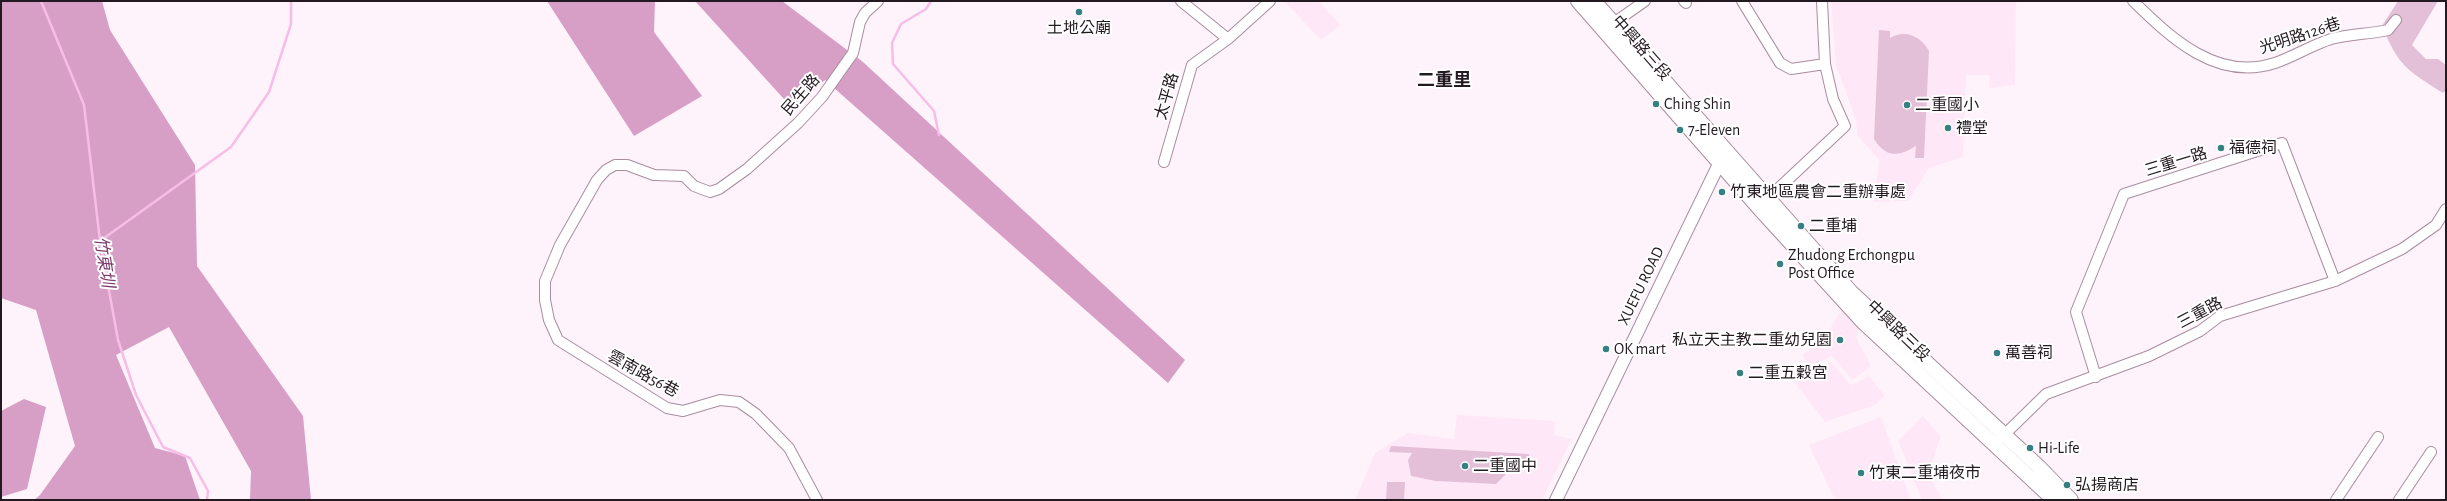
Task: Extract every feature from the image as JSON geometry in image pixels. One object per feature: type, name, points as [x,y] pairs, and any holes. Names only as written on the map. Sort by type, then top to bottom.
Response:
[{"type":"main road","name":"中興路三段","points":[[1578,1],[1608,26]]},
{"type":"main road","points":[[1594,1],[1608,26],[1763,203],[2000,439],[2054,500]]},
{"type":"main road","points":[[2000,439],[2071,500]]},
{"type":"street","name":"民生路","points":[[719,189],[747,169],[798,123],[822,97],[853,53],[860,22],[865,13],[878,1]]},
{"type":"street","points":[[1182,1],[1228,40]]},
{"type":"street","name":"太平路","points":[[1164,162],[1192,66],[1228,40],[1270,1]]},
{"type":"street","points":[[1608,26],[1645,1]]},
{"type":"street","points":[[1742,1],[1780,63],[1791,69],[1825,64]]},
{"type":"street","points":[[1763,203],[1845,126],[1833,99],[1825,64],[1822,1]]},
{"type":"street","name":"光明路126巷","points":[[2133,1],[2184,47],[2202,58],[2225,66],[2248,67],[2274,63],[2331,39],[2388,30],[2396,20]]},
{"type":"street","name":"三重一路","points":[[2096,377],[2076,312],[2124,194],[2282,143],[2335,281]]},
{"type":"street","name":"XUEFU ROAD","points":[[1556,500],[1724,158]]},
{"type":"street","name":"雲南路56巷","points":[[719,189],[710,192],[701,190],[684,176],[654,175],[627,165],[615,164],[606,170],[597,180],[560,245],[545,281],[545,300],[549,320],[558,340],[667,408],[683,411],[720,400],[739,402],[756,414],[789,448],[816,500]]},
{"type":"street","name":"三重路","points":[[2000,439],[2046,394],[2096,377],[2149,356],[2200,331],[2220,316],[2335,281],[2402,248],[2436,225],[2446,209]]},
{"type":"street","points":[[2336,500],[2378,437]]},
{"type":"street","points":[[2399,500],[2430,452]]},
{"type":"shaded area","points":[[1,1],[102,1],[110,30],[195,165],[197,266],[303,416],[311,500],[250,500],[251,471],[169,327],[116,355],[155,448],[185,456],[200,500],[34,500],[40,495],[75,446],[36,310],[1,298]]},
{"type":"shaded area","points":[[547,1],[655,1],[654,32],[702,96],[634,136]]},
{"type":"shaded area","points":[[695,1],[782,1],[863,62],[1185,360],[1168,383],[825,80],[793,109]]},
{"type":"shaded area","points":[[1284,1],[1318,1],[1341,25],[1321,40]]},
{"type":"shaded area","name":"二重國小","points":[[1831,1],[2016,1],[2015,85],[1989,88],[1990,75],[1966,75],[1963,157],[1929,168],[1908,201],[1874,202],[1879,160],[1857,135],[1856,121],[1836,64]]},
{"type":"shaded area","points":[[2398,1],[2438,1],[2412,45],[2426,59],[2438,59],[2446,65],[2446,90],[2443,93],[2412,73],[2399,59],[2388,40],[2382,26]]},
{"type":"shaded area","points":[[1879,30],[1890,31],[1890,38],[1896,35],[1907,34],[1917,38],[1922,41],[1929,51],[1924,158],[1915,158],[1916,146],[1910,150],[1893,154],[1883,150],[1874,139]]},
{"type":"shaded area","name":"私立天主教二重幼兒園","points":[[1843,307],[1861,326],[1856,337],[1871,366],[1852,380],[1832,356],[1810,366],[1802,355],[1822,343]]},
{"type":"shaded area","points":[[1831,362],[1851,385],[1869,376],[1885,396],[1875,405],[1825,422],[1795,383]]},
{"type":"shaded area","points":[[24,399],[46,407],[27,489],[1,497],[1,411]]},
{"type":"shaded area","name":"二重國中","points":[[1457,415],[1555,421],[1554,435],[1572,439],[1542,500],[1355,500],[1375,453],[1408,433],[1454,439]]},
{"type":"shaded area","points":[[1923,416],[1941,436],[1928,474],[1943,500],[1922,500],[1898,441]]},
{"type":"shaded area","name":"竹東二重埔夜市","points":[[1881,417],[1911,500],[1835,500],[1809,445]]},
{"type":"shaded area","points":[[1391,446],[1529,454],[1529,461],[1505,460],[1506,474],[1496,484],[1436,481],[1411,476],[1408,460],[1412,453],[1389,452]]},
{"type":"shaded area","points":[[1387,482],[1405,482],[1404,500],[1386,500]]},
{"type":"waterway","name":"竹東圳","points":[[41,1],[84,105],[100,241],[118,340],[136,395],[163,447],[190,458],[208,491],[207,500]]},
{"type":"waterway","points":[[100,241],[231,147],[269,92],[291,24],[291,1]]},
{"type":"waterway","points":[[931,1],[926,9],[901,24],[892,43],[893,64],[934,111],[939,135]]},
{"type":"place","name":"土地公廟","points":[[1079,12]]},
{"type":"place","name":"Ching Shin","points":[[1656,104]]},
{"type":"place","name":"二重國小","points":[[1907,105]]},
{"type":"place","name":"禮堂","points":[[1948,128]]},
{"type":"place","name":"7-Eleven","points":[[1680,130]]},
{"type":"place","name":"福德祠","points":[[2221,148]]},
{"type":"place","name":"竹東地區農會二重辦事處","points":[[1722,192]]},
{"type":"place","name":"二重埔","points":[[1801,226]]},
{"type":"place","name":"Zhudong Erchongpu Post Office","points":[[1780,264]]},
{"type":"place","name":"私立天主教二重幼兒園","points":[[1840,340]]},
{"type":"place","name":"OK mart","points":[[1606,349]]},
{"type":"place","name":"萬善祠","points":[[1997,353]]},
{"type":"place","name":"二重五穀宮","points":[[1740,373]]},
{"type":"place","name":"Hi-Life","points":[[2030,448]]},
{"type":"place","name":"二重國中","points":[[1465,466]]},
{"type":"place","name":"竹東二重埔夜市","points":[[1861,473]]},
{"type":"place","name":"弘揚商店","points":[[2067,485]]},
{"type":"district","name":"二重里","points":[[1444,81]]}]
